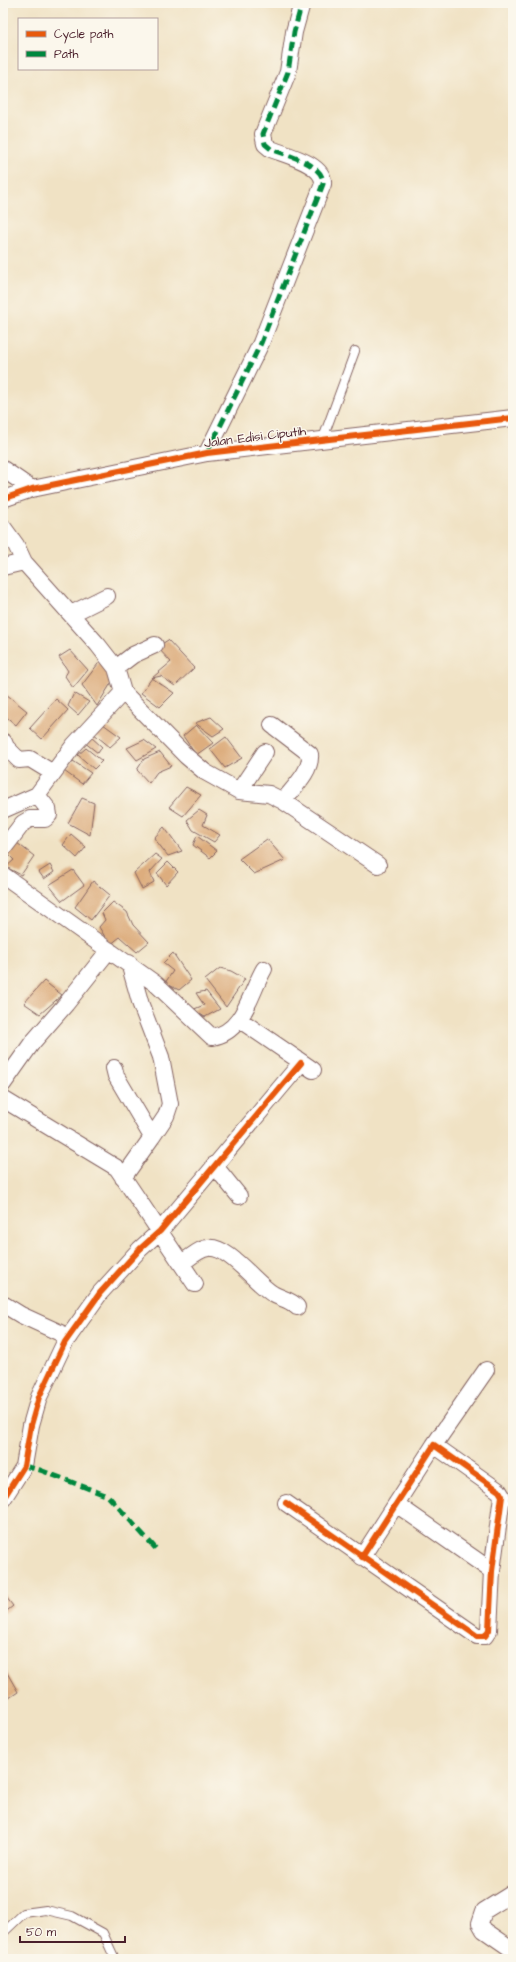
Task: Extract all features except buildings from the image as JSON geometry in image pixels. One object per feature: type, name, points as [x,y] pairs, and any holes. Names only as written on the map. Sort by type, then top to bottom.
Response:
[{"type":"street","points":[[207,453],[261,342],[323,184],[322,174],[316,167],[271,149],[265,144],[263,134],[288,72],[294,32],[302,3]]},
{"type":"street","name":"Jalan Edisi Ciputih","points":[[3,498],[32,489],[207,453],[513,418]]},
{"type":"street","points":[[3,469],[32,489]]},
{"type":"street","points":[[3,527],[16,545],[24,562],[71,614],[116,668],[122,692],[186,756],[205,772],[239,790],[269,794],[283,801],[378,865]]},
{"type":"street","points":[[3,567],[24,562]]},
{"type":"street","points":[[71,614],[107,596]]},
{"type":"street","points":[[116,668],[133,655],[155,644]]},
{"type":"street","points":[[3,810],[37,796],[74,745],[122,692]]},
{"type":"street","points":[[272,725],[310,754],[311,760],[308,768],[283,801]]},
{"type":"street","points":[[4,742],[6,747],[18,760],[30,759],[53,773]]},
{"type":"street","points":[[239,790],[265,752]]},
{"type":"street","points":[[3,849],[23,823],[30,819],[45,819],[49,814],[48,809],[37,796]]},
{"type":"street","points":[[3,875],[108,950],[129,963],[156,984],[212,1037],[220,1036],[240,1020],[264,969]]},
{"type":"street","points":[[3,1084],[32,1043],[66,1004],[108,950]]},
{"type":"street","points":[[123,1178],[166,1116],[170,1104],[161,1057],[141,1006],[129,963]]},
{"type":"street","points":[[3,1499],[24,1466],[31,1425],[39,1398],[69,1337],[110,1280],[160,1231],[214,1165],[307,1067],[240,1020]]},
{"type":"street","points":[[114,1068],[116,1076],[152,1137]]},
{"type":"street","points":[[3,1099],[117,1168],[195,1284]]},
{"type":"street","points":[[214,1165],[239,1196]]},
{"type":"street","points":[[182,1263],[208,1248],[220,1249],[273,1294],[285,1298],[297,1307]]},
{"type":"street","points":[[3,1304],[21,1315],[69,1337]]},
{"type":"street","points":[[362,1557],[434,1445],[486,1370]]},
{"type":"street","points":[[286,1503],[478,1636],[485,1636],[489,1630],[492,1571],[507,1513],[499,1491],[434,1445]]},
{"type":"street","points":[[396,1504],[492,1571]]},
{"type":"street","points":[[513,1893],[484,1911],[480,1923],[484,1930],[513,1950]]},
{"type":"lane","points":[[322,441],[355,351]]},
{"type":"lane","points":[[3,1933],[24,1913],[46,1910],[66,1914],[103,1933],[115,1959]]},
{"type":"marked path","points":[[207,453],[261,343],[323,184],[322,177],[318,171],[295,157],[271,149],[265,144],[263,134],[288,72],[294,32],[302,3]]},
{"type":"marked path","points":[[24,1466],[40,1470],[108,1496],[158,1551]]},
{"type":"cycle path","points":[[3,499],[32,489],[207,453],[513,418]]},
{"type":"cycle path","points":[[3,1499],[24,1466],[31,1425],[39,1397],[65,1342],[100,1293],[140,1249],[160,1231],[301,1063]]},
{"type":"cycle path","points":[[286,1503],[477,1636],[485,1636],[489,1630],[492,1571],[502,1496],[499,1491],[434,1445],[362,1557]]}]
